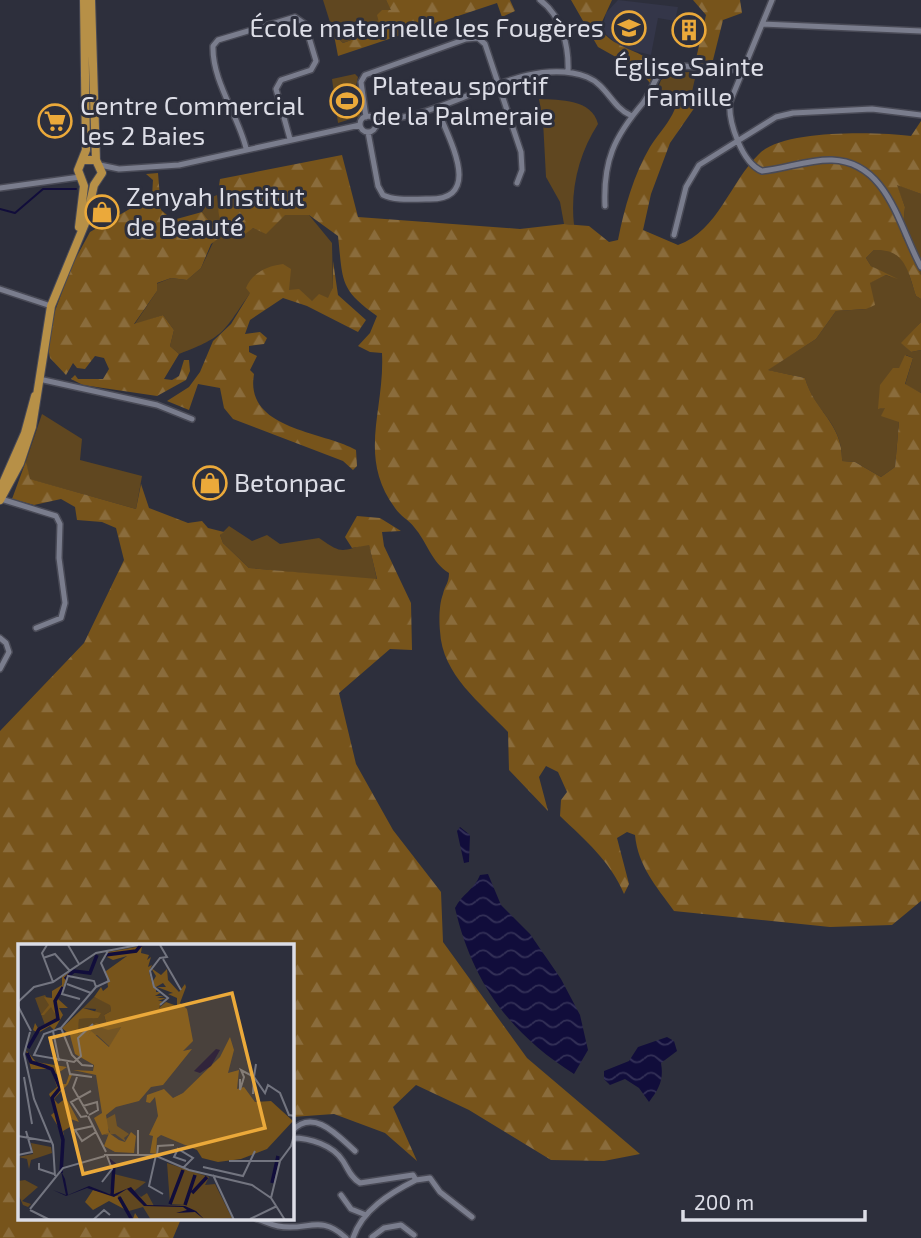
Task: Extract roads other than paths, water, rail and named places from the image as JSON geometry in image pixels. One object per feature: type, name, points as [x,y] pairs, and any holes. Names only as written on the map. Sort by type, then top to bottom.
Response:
[{"type":"main road","points":[[77,244],[83,201],[81,178],[85,0]]},
{"type":"main road","points":[[1,495],[27,445],[37,410],[39,379],[51,306],[77,244],[99,178],[91,0]]},
{"type":"main road","points":[[82,163],[98,162]]},
{"type":"main road","points":[[81,178],[91,183],[99,178]]},
{"type":"street","points":[[540,0],[553,11],[564,36],[568,72]]},
{"type":"street","points":[[772,0],[741,71],[729,112],[739,142],[754,166],[762,172],[834,160],[869,173],[884,190],[921,267]]},
{"type":"street","points":[[246,148],[228,104],[213,46],[218,40],[295,17],[304,21],[316,61],[311,70],[281,80],[276,89],[290,139]]},
{"type":"street","points":[[762,24],[921,31]]},
{"type":"street","points":[[99,178],[119,169],[179,165],[246,148],[360,125],[366,117],[361,82],[365,75],[466,38],[478,38],[485,44],[523,162],[517,183]]},
{"type":"street","points":[[605,206],[604,177],[607,163],[630,115],[645,101],[659,74],[684,66],[741,71]]},
{"type":"street","points":[[366,117],[375,122],[437,108],[528,76],[568,72],[597,82],[622,111],[630,115]]},
{"type":"street","points":[[360,125],[368,132],[378,186],[383,195],[441,200],[456,189],[460,176],[437,108]]},
{"type":"street","points":[[674,235],[692,173],[708,158],[739,142],[776,117],[793,113],[881,109],[921,115]]},
{"type":"street","points":[[368,132],[374,129],[375,122]]},
{"type":"street","points":[[98,162],[119,169]]},
{"type":"street","points":[[64,179],[82,163]]},
{"type":"street","points":[[0,188],[81,178]]},
{"type":"street","points":[[0,289],[51,306]]},
{"type":"street","points":[[39,379],[157,405],[192,419]]},
{"type":"street","points":[[1,495],[57,516],[60,524],[59,558],[65,603],[61,618],[36,628]]},
{"type":"street","points":[[0,638],[6,643],[9,653],[0,669]]},
{"type":"street","points":[[294,1130],[304,1123],[326,1125],[355,1151]]},
{"type":"street","points":[[294,1138],[311,1140],[330,1149],[341,1158],[360,1183],[407,1173],[413,1175],[416,1180]]},
{"type":"street","points":[[353,1238],[358,1223],[366,1215],[399,1187],[416,1180],[430,1178],[440,1192],[472,1217]]},
{"type":"street","points":[[341,1195],[351,1209],[366,1215]]},
{"type":"street","points":[[260,1220],[279,1226],[323,1223],[346,1238]]},
{"type":"street","points":[[374,1238],[384,1228],[401,1226],[414,1235]]},
{"type":"water","points":[[460,827],[470,835],[469,862],[464,863],[457,831]]},
{"type":"water","points":[[488,874],[501,905],[530,934],[561,979],[580,1015],[588,1050],[574,1074],[530,1041],[512,1023],[496,1003],[472,959],[455,908],[480,875]]},
{"type":"water","points":[[667,1037],[674,1041],[677,1051],[661,1063],[660,1084],[649,1102],[639,1088],[625,1079],[610,1085],[604,1079],[604,1071],[629,1061],[638,1047]]},
{"type":"waterway","points":[[0,209],[15,213],[43,189],[76,189]]},
{"type":"place","name":"École maternelle les Fougères","points":[[629,28]]},
{"type":"place","name":"Église Sainte Famille","points":[[689,30]]},
{"type":"place","name":"Plateau sportif de la Palmeraie","points":[[347,101]]},
{"type":"place","name":"Centre Commercial les 2 Baies","points":[[55,121]]},
{"type":"place","name":"Zenyah Institut de Beauté","points":[[102,212]]},
{"type":"place","name":"Betonpac","points":[[210,483]]}]
